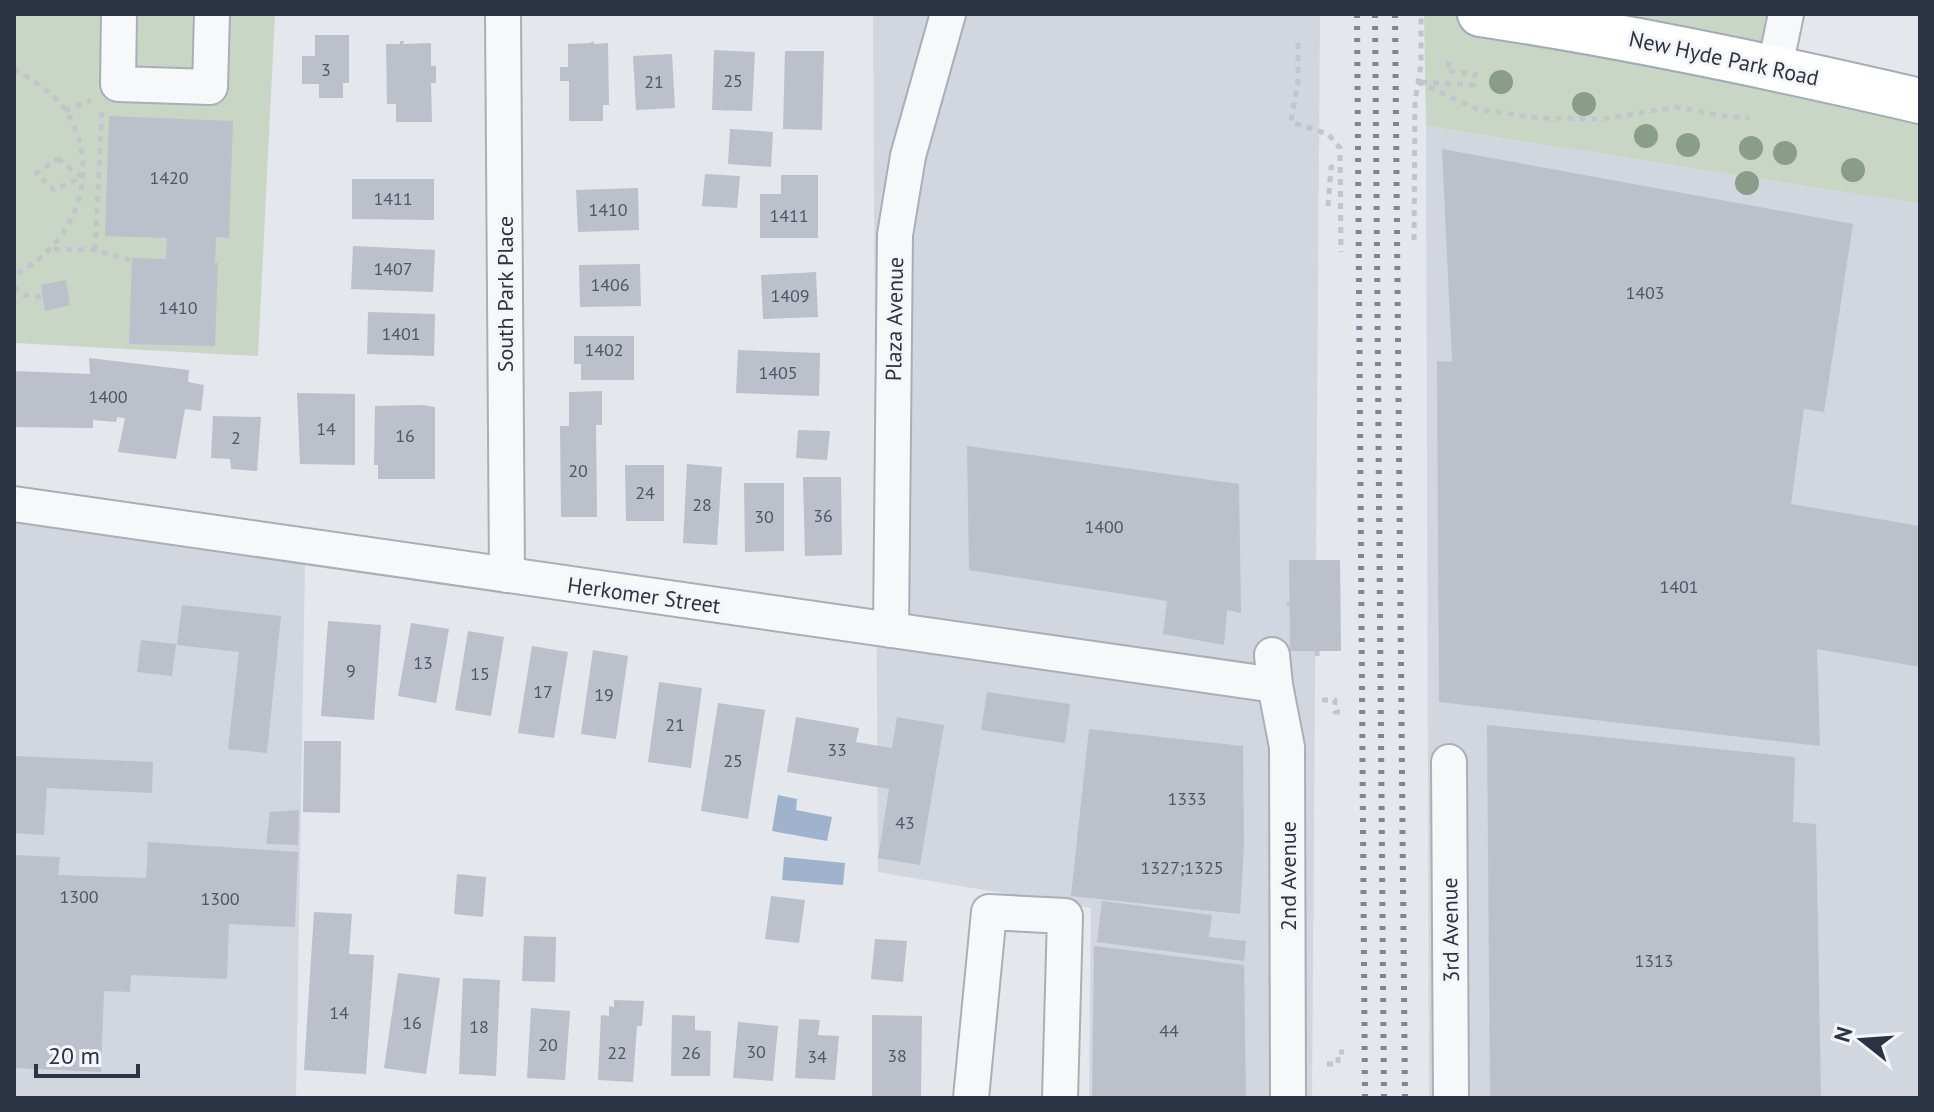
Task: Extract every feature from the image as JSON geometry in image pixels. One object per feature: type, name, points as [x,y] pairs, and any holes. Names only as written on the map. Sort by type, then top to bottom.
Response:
[{"type":"main road","name":"New Hyde Park Road","points":[[1480,14],[1599,32],[1775,67],[1920,101]]},
{"type":"street","points":[[119,14],[118,84],[210,87],[212,14]]},
{"type":"street","name":"South Park Place","points":[[503,14],[507,575]]},
{"type":"street","name":"Plaza Avenue","points":[[891,630],[895,235],[908,156],[948,14]]},
{"type":"street","points":[[1775,67],[1786,14]]},
{"type":"street","name":"Herkomer Street","points":[[14,504],[891,630],[1273,670]]},
{"type":"street","name":"2nd Avenue","points":[[1273,670],[1287,747],[1288,1098]]},
{"type":"street","name":"3rd Avenue","points":[[1449,762],[1451,1098]]},
{"type":"street","points":[[971,1098],[989,912],[1065,916],[1060,1098]]},
{"type":"path","points":[[1414,240],[1415,101],[1421,65],[1421,14]]},
{"type":"path","points":[[1298,43],[1298,81],[1291,122],[1328,134],[1340,148],[1341,252]]},
{"type":"path","points":[[1418,82],[1445,81],[1474,85],[1475,74],[1447,71],[1450,59]]},
{"type":"path","points":[[14,69],[40,85],[70,116],[84,156],[75,211],[53,249],[14,275]]},
{"type":"path","points":[[1418,82],[1477,109],[1538,118],[1602,119],[1676,107],[1750,118]]},
{"type":"path","points":[[65,111],[91,100],[103,101],[95,250]]},
{"type":"path","points":[[58,159],[82,177],[54,190],[36,173],[58,159]]},
{"type":"path","points":[[1328,206],[1331,167],[1340,167]]},
{"type":"path","points":[[53,249],[95,250],[130,260]]},
{"type":"path","points":[[14,287],[24,295],[43,297]]},
{"type":"path","points":[[1322,700],[1335,700],[1335,712],[1344,712]]},
{"type":"path","points":[[1327,1064],[1338,1064],[1338,1052],[1344,1052]]},
{"type":"shaded area","points":[[873,14],[1320,14],[1312,1098],[1089,1098],[1091,908],[878,872]]},
{"type":"shaded area","points":[[1426,126],[1920,204],[1920,1098],[1429,1098]]},
{"type":"shaded area","points":[[14,517],[305,564],[296,1098],[14,1098]]},
{"type":"green space","points":[[14,14],[275,14],[258,356],[14,343]]},
{"type":"green space","points":[[1424,14],[1795,14],[1786,55],[1920,91],[1920,204],[1426,126]]},
{"type":"water","points":[[778,795],[797,799],[796,810],[832,817],[827,841],[772,831]]},
{"type":"water","points":[[784,857],[845,863],[843,885],[782,880]]},
{"type":"building","points":[[315,35],[349,35],[349,83],[343,83],[343,98],[319,98],[319,84],[302,84],[302,56],[315,56]]},
{"type":"building","points":[[404,41],[403,44],[431,43],[431,66],[436,66],[436,83],[431,83],[432,122],[396,122],[396,104],[387,104],[386,44],[400,44]]},
{"type":"building","points":[[592,41],[595,44],[608,43],[609,105],[603,105],[603,121],[569,121],[569,81],[560,81],[560,67],[568,67],[568,44]]},
{"type":"building","points":[[714,50],[755,52],[752,111],[712,110]]},
{"type":"building","points":[[785,51],[824,51],[822,130],[783,129]]},
{"type":"building","points":[[672,54],[675,108],[636,110],[633,56]]},
{"type":"building","points":[[109,116],[233,121],[229,238],[216,237],[215,346],[129,344],[132,258],[166,259],[167,238],[105,236]]},
{"type":"building","points":[[730,129],[773,132],[771,167],[728,164]]},
{"type":"building","points":[[1442,149],[1853,224],[1824,412],[1804,409],[1791,504],[1920,526],[1920,667],[1817,649],[1820,746],[1439,702],[1437,361],[1452,362]]},
{"type":"building","points":[[705,174],[740,176],[737,208],[702,206]]},
{"type":"building","points":[[781,175],[818,175],[818,238],[760,238],[760,194],[781,194]]},
{"type":"building","points":[[352,179],[434,179],[434,220],[352,219]]},
{"type":"building","points":[[638,188],[639,230],[578,232],[576,190]]},
{"type":"building","points":[[353,246],[435,250],[433,292],[351,289]]},
{"type":"building","points":[[640,264],[641,306],[580,307],[579,265]]},
{"type":"building","points":[[816,272],[818,317],[763,319],[761,275]]},
{"type":"building","points":[[66,280],[70,305],[45,311],[41,285]]},
{"type":"building","points":[[368,312],[435,314],[434,356],[367,354]]},
{"type":"building","points":[[574,336],[634,336],[634,380],[581,380],[581,364],[574,364]]},
{"type":"building","points":[[738,350],[820,353],[819,396],[736,393]]},
{"type":"building","points":[[89,358],[189,370],[188,382],[204,385],[201,411],[185,409],[176,459],[118,452],[125,418],[117,417],[116,422],[93,420],[93,428],[14,427],[14,371],[90,374]]},
{"type":"building","points":[[602,391],[602,425],[596,425],[597,517],[561,517],[560,426],[569,426],[569,392]]},
{"type":"building","points":[[297,393],[355,394],[355,465],[300,464]]},
{"type":"building","points":[[375,406],[435,407],[435,479],[378,479],[378,465],[374,465]]},
{"type":"building","points":[[213,416],[261,417],[257,471],[231,469],[230,459],[211,458]]},
{"type":"building","points":[[798,430],[830,431],[827,460],[796,458]]},
{"type":"building","points":[[967,446],[1239,484],[1241,613],[1227,610],[1224,645],[1163,634],[1167,601],[969,570]]},
{"type":"building","points":[[687,464],[722,467],[717,545],[683,543]]},
{"type":"building","points":[[625,465],[664,465],[664,521],[626,521]]},
{"type":"building","points":[[803,477],[841,477],[842,555],[805,556]]},
{"type":"building","points":[[744,483],[784,483],[784,551],[745,552]]},
{"type":"building","points":[[1289,560],[1340,560],[1341,651],[1290,651]]},
{"type":"building","points":[[182,605],[281,616],[267,753],[228,749],[239,652],[177,645]]},
{"type":"building","points":[[328,621],[381,625],[374,720],[321,716]]},
{"type":"building","points":[[411,623],[449,629],[436,703],[398,696]]},
{"type":"building","points":[[468,631],[504,637],[491,716],[455,710]]},
{"type":"building","points":[[141,640],[176,644],[172,676],[137,672]]},
{"type":"building","points":[[532,646],[568,652],[554,738],[518,733]]},
{"type":"building","points":[[593,650],[628,656],[616,739],[581,734]]},
{"type":"building","points":[[659,682],[702,688],[691,768],[648,762]]},
{"type":"building","points":[[987,692],[1070,704],[1065,743],[981,730]]},
{"type":"building","points":[[718,703],[765,710],[748,819],[701,811]]},
{"type":"building","points":[[796,717],[859,728],[856,742],[892,748],[897,717],[944,725],[920,865],[878,858],[889,789],[787,772]]},
{"type":"building","points":[[1487,725],[1795,757],[1793,822],[1816,824],[1821,1098],[1490,1098]]},
{"type":"building","points":[[1089,729],[1243,746],[1244,845],[1240,914],[1071,896]]},
{"type":"building","points":[[304,741],[341,741],[340,813],[303,812]]},
{"type":"building","points":[[14,756],[153,762],[152,793],[47,788],[44,835],[14,833]]},
{"type":"building","points":[[299,810],[298,845],[266,844],[270,812]]},
{"type":"building","points":[[148,842],[298,852],[295,927],[229,924],[227,979],[131,975],[130,992],[104,991],[101,1072],[14,1068],[14,855],[60,857],[58,875],[146,878]]},
{"type":"building","points":[[457,874],[486,877],[483,917],[454,914]]},
{"type":"building","points":[[771,896],[805,900],[799,943],[765,939]]},
{"type":"building","points":[[1102,901],[1212,915],[1209,937],[1246,941],[1244,961],[1097,942]]},
{"type":"building","points":[[314,912],[352,914],[349,954],[374,955],[366,1074],[304,1070]]},
{"type":"building","points":[[524,936],[556,937],[555,982],[522,981]]},
{"type":"building","points":[[875,939],[907,941],[903,982],[871,979]]},
{"type":"building","points":[[1094,946],[1244,965],[1246,1098],[1092,1098]]},
{"type":"building","points":[[398,973],[440,978],[426,1074],[384,1068]]},
{"type":"building","points":[[463,978],[500,980],[496,1076],[459,1074]]},
{"type":"building","points":[[614,1000],[644,1001],[642,1026],[637,1026],[633,1082],[598,1080],[601,1015],[609,1016],[609,1006],[614,1007]]},
{"type":"building","points":[[531,1008],[570,1011],[565,1080],[527,1078]]},
{"type":"building","points":[[672,1015],[695,1016],[695,1030],[711,1031],[710,1076],[671,1076]]},
{"type":"building","points":[[872,1015],[922,1016],[921,1097],[872,1096]]},
{"type":"building","points":[[799,1019],[820,1020],[818,1035],[839,1036],[835,1080],[795,1078]]},
{"type":"building","points":[[738,1022],[778,1026],[773,1081],[733,1078]]},
{"type":"railway","points":[[1357,14],[1365,1098]]},
{"type":"railway","points":[[1375,14],[1384,1098]]},
{"type":"railway","points":[[1395,14],[1405,1098]]}]
